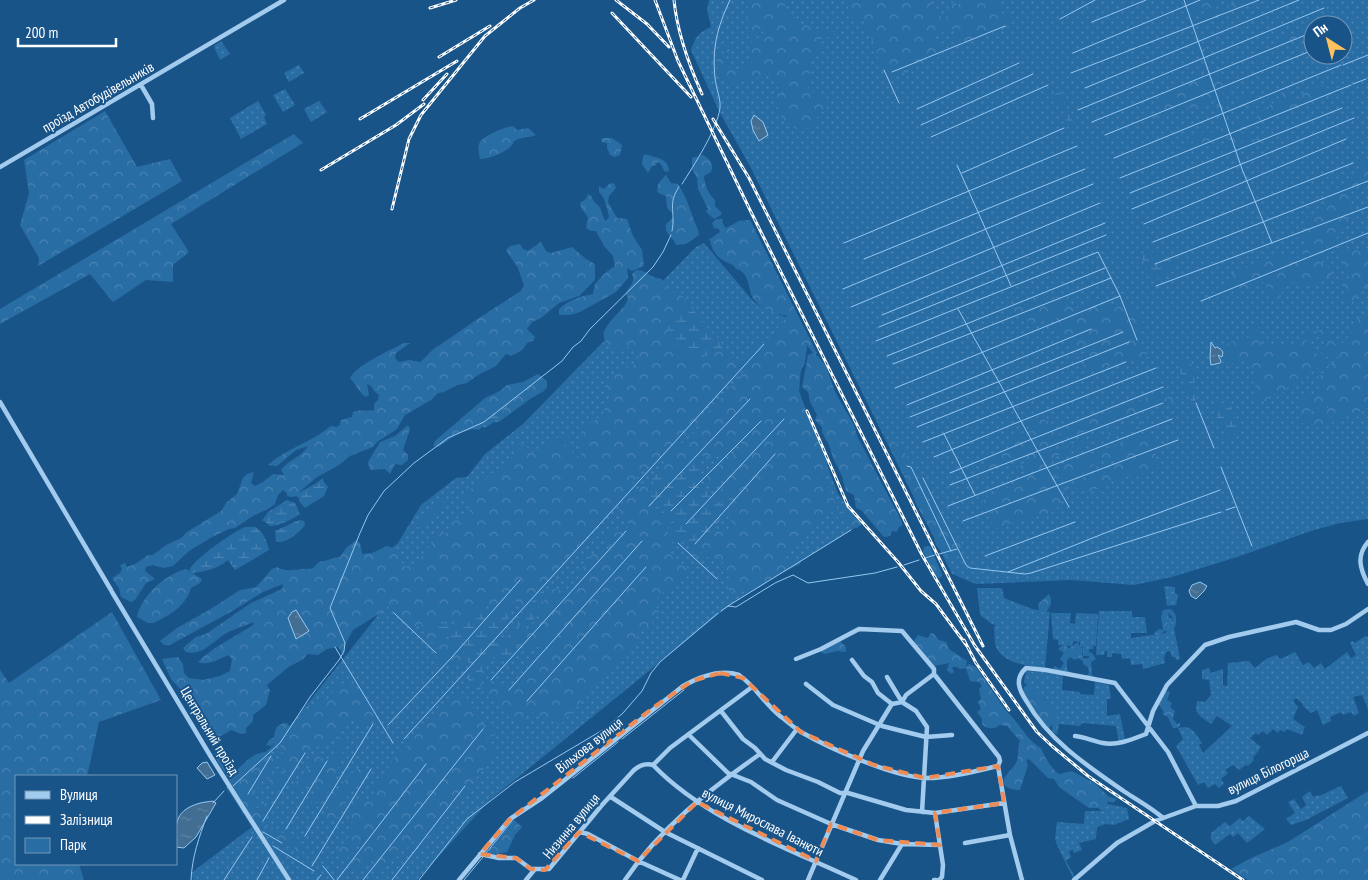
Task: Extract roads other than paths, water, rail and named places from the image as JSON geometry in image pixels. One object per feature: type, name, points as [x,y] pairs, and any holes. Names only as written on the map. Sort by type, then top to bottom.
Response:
[{"type":"street","name":"проїзд Автобудівельників","points":[[0,167],[284,0]]},
{"type":"street","points":[[141,85],[152,104],[152,118]]},
{"type":"street","name":"Центральний проїзд","points":[[0,402],[176,695],[211,757],[289,880]]},
{"type":"street","points":[[1368,542],[1362,552],[1360,564],[1368,584]]},
{"type":"street","points":[[1075,736],[1085,737],[1104,744],[1117,743],[1146,734],[1154,711],[1167,686],[1205,645],[1230,637],[1296,622],[1319,630],[1331,630],[1342,627],[1368,609]]},
{"type":"street","points":[[796,659],[821,649],[859,629],[902,631],[934,669],[934,674],[999,757],[998,766],[1004,803],[1022,880]]},
{"type":"street","points":[[852,660],[861,673],[872,682],[878,693],[892,704]]},
{"type":"street","points":[[1163,818],[1072,753],[1041,723],[1031,710],[1020,689],[1020,673],[1026,668],[1046,670],[1115,684],[1168,752],[1196,806]]},
{"type":"street","name":"Вільхова вулиця","points":[[459,880],[510,819],[542,798],[683,686],[692,681],[720,673],[733,673],[739,675],[752,687]]},
{"type":"street","points":[[808,880],[859,760],[878,725],[892,704],[902,702],[906,695],[934,674]]},
{"type":"street","points":[[887,677],[902,702],[916,711],[927,727],[922,812]]},
{"type":"street","points":[[806,684],[833,705],[878,725],[926,737],[952,735]]},
{"type":"street","points":[[654,766],[664,753],[752,687],[777,713],[797,729],[859,760],[906,775],[925,778],[948,776],[998,766]]},
{"type":"street","points":[[721,711],[743,739],[760,754],[786,770],[840,793],[848,793],[906,810],[935,813],[1004,803]]},
{"type":"street","points":[[772,762],[797,729]]},
{"type":"street","name":"вулиця Білогорща","points":[[1074,880],[1130,835],[1163,818],[1196,806],[1218,806],[1236,801],[1368,733]]},
{"type":"street","points":[[689,734],[719,766],[731,774],[762,788],[777,800],[831,824],[878,840],[902,844],[940,846]]},
{"type":"street","points":[[625,880],[638,861],[697,802],[731,774],[760,754]]},
{"type":"street","name":"Низинна вулиця","points":[[480,854],[499,858],[516,858],[524,865],[535,869],[549,869],[640,766],[654,766]]},
{"type":"street","name":"вулиця Мирослава Іванюти","points":[[654,766],[697,802],[729,820],[856,880]]},
{"type":"street","points":[[611,797],[665,832],[762,880]]},
{"type":"street","points":[[935,813],[943,864],[942,877],[936,880]]},
{"type":"street","points":[[580,832],[588,834],[638,861],[681,880],[698,848]]},
{"type":"street","points":[[965,843],[1010,835]]},
{"type":"street","points":[[880,880],[902,844]]},
{"type":"street","points":[[526,880],[535,869]]},
{"type":"water","points":[[754,115],[763,122],[768,135],[759,141],[751,121]]},
{"type":"water","points":[[1211,342],[1215,348],[1217,347],[1223,353],[1222,357],[1218,355],[1220,363],[1211,365],[1210,358]]},
{"type":"water","points":[[1200,582],[1207,586],[1196,599],[1191,596],[1189,591],[1192,585]]},
{"type":"water","points":[[296,610],[309,631],[296,639],[288,618]]},
{"type":"water","points":[[207,762],[215,775],[207,779],[197,768],[202,763]]},
{"type":"water","points":[[213,801],[216,803],[196,837],[184,848],[178,847],[178,821],[180,816],[189,807]]},
{"type":"waterway","points":[[682,184],[704,147],[718,117],[720,105],[715,78],[714,57],[716,38],[730,0]]},
{"type":"waterway","points":[[1060,19],[1095,0]]},
{"type":"waterway","points":[[1092,22],[1146,0]]},
{"type":"waterway","points":[[1184,0],[1242,169],[1272,243]]},
{"type":"waterway","points":[[1073,53],[1200,0]]},
{"type":"waterway","points":[[1071,73],[1259,0]]},
{"type":"waterway","points":[[1085,88],[1299,0]]},
{"type":"waterway","points":[[1078,110],[1324,8]]},
{"type":"waterway","points":[[892,72],[1005,26]]},
{"type":"waterway","points":[[1092,122],[1303,36]]},
{"type":"waterway","points":[[1105,135],[1303,54]]},
{"type":"waterway","points":[[1353,61],[1368,55]]},
{"type":"waterway","points":[[917,109],[1019,63]]},
{"type":"waterway","points":[[1114,158],[1341,65]]},
{"type":"waterway","points":[[884,70],[899,103]]},
{"type":"waterway","points":[[921,125],[1033,74]]},
{"type":"waterway","points":[[1353,84],[1366,79]]},
{"type":"waterway","points":[[931,137],[1048,85]]},
{"type":"waterway","points":[[1120,178],[1351,85]]},
{"type":"waterway","points":[[1130,193],[1342,108]]},
{"type":"waterway","points":[[1132,209],[1354,118]]},
{"type":"waterway","points":[[962,173],[1064,128]]},
{"type":"waterway","points":[[1144,224],[1346,139]]},
{"type":"waterway","points":[[844,243],[1077,146]]},
{"type":"waterway","points":[[1153,242],[1353,163]]},
{"type":"waterway","points":[[957,165],[1011,286]]},
{"type":"waterway","points":[[864,259],[1085,169]]},
{"type":"waterway","points":[[1155,264],[1368,181]]},
{"type":"waterway","points":[[843,289],[1093,184]]},
{"type":"waterway","points":[[672,231],[673,198],[679,187]]},
{"type":"waterway","points":[[851,307],[1100,203]]},
{"type":"waterway","points":[[1156,286],[1368,207]]},
{"type":"waterway","points":[[882,315],[1105,223]]},
{"type":"waterway","points":[[1201,301],[1368,233]]},
{"type":"waterway","points":[[233,786],[280,743],[310,697],[344,651],[345,643],[330,608],[368,515],[384,491],[414,463],[448,438],[484,422],[562,361],[590,329],[653,267],[671,235]]},
{"type":"waterway","points":[[879,327],[1106,235]]},
{"type":"waterway","points":[[876,341],[1098,252],[1120,296],[895,388]]},
{"type":"waterway","points":[[887,356],[1105,268]]},
{"type":"waterway","points":[[893,364],[1111,278]]},
{"type":"waterway","points":[[1120,296],[1137,340]]},
{"type":"waterway","points":[[958,309],[1069,507]]},
{"type":"waterway","points":[[907,405],[1091,329]]},
{"type":"waterway","points":[[910,417],[1123,332]]},
{"type":"waterway","points":[[917,427],[1129,342]]},
{"type":"waterway","points":[[404,739],[764,344]]},
{"type":"waterway","points":[[923,442],[1126,362]]},
{"type":"waterway","points":[[934,457],[1156,368]]},
{"type":"waterway","points":[[950,473],[1163,387]]},
{"type":"waterway","points":[[649,506],[750,399]]},
{"type":"waterway","points":[[950,485],[1163,403]]},
{"type":"waterway","points":[[1196,403],[1214,448]]},
{"type":"waterway","points":[[686,524],[784,419]]},
{"type":"waterway","points":[[948,506],[1172,419]]},
{"type":"waterway","points":[[671,511],[761,421]]},
{"type":"waterway","points":[[944,434],[975,495]]},
{"type":"waterway","points":[[963,521],[1178,440]]},
{"type":"waterway","points":[[695,544],[775,454]]},
{"type":"waterway","points":[[907,466],[911,467],[951,551]]},
{"type":"waterway","points":[[1221,467],[1252,546]]},
{"type":"waterway","points":[[923,478],[966,565],[970,568],[1031,573],[1221,512]]},
{"type":"waterway","points":[[1008,572],[1220,490]]},
{"type":"waterway","points":[[1226,510],[1235,507]]},
{"type":"waterway","points":[[985,556],[1075,522]]},
{"type":"waterway","points":[[728,606],[851,530]]},
{"type":"waterway","points":[[491,680],[626,531]]},
{"type":"waterway","points":[[509,690],[642,541]]},
{"type":"waterway","points":[[678,543],[717,579]]},
{"type":"waterway","points":[[939,554],[957,549]]},
{"type":"waterway","points":[[925,558],[935,555]]},
{"type":"waterway","points":[[904,565],[919,560]]},
{"type":"waterway","points":[[527,701],[646,567]]},
{"type":"waterway","points":[[721,611],[728,606],[736,607],[775,583],[793,575],[808,583],[875,573],[897,567]]},
{"type":"waterway","points":[[388,725],[452,657],[520,580]]},
{"type":"waterway","points":[[394,613],[436,653]]},
{"type":"waterway","points":[[419,880],[467,819],[515,782],[606,728],[623,713],[642,691],[651,673],[660,662],[718,613]]},
{"type":"waterway","points":[[335,647],[393,743]]},
{"type":"waterway","points":[[622,739],[684,690]]},
{"type":"waterway","points":[[305,836],[373,724]]},
{"type":"waterway","points":[[363,880],[483,729]]},
{"type":"waterway","points":[[573,778],[618,742]]},
{"type":"waterway","points":[[263,821],[305,753]]},
{"type":"waterway","points":[[248,794],[271,756]]},
{"type":"waterway","points":[[286,829],[327,761]]},
{"type":"waterway","points":[[337,880],[426,764]]},
{"type":"waterway","points":[[312,866],[371,769]]},
{"type":"waterway","points":[[392,880],[465,786]]},
{"type":"waterway","points":[[213,803],[224,791]]},
{"type":"waterway","points":[[191,880],[194,855],[207,816]]},
{"type":"waterway","points":[[486,853],[512,821]]},
{"type":"waterway","points":[[263,832],[282,843]]},
{"type":"waterway","points":[[224,880],[252,837]]},
{"type":"waterway","points":[[273,846],[314,871]]},
{"type":"waterway","points":[[464,880],[483,857]]},
{"type":"waterway","points":[[257,880],[269,858]]},
{"type":"waterway","points":[[323,866],[334,880]]},
{"type":"waterway","points":[[317,880],[321,875]]},
{"type":"railway","points":[[430,8],[456,0]]},
{"type":"railway","points":[[392,209],[409,139],[421,115],[485,36],[520,8],[534,0]]},
{"type":"railway","points":[[616,0],[647,24],[669,47]]},
{"type":"railway","points":[[655,0],[678,61],[750,210],[922,555],[975,646],[1037,732],[1052,746],[1088,776],[1243,880]]},
{"type":"railway","points":[[674,0],[684,48],[702,94]]},
{"type":"railway","points":[[612,13],[691,97]]},
{"type":"railway","points":[[439,57],[490,26]]},
{"type":"railway","points":[[360,119],[457,61]]},
{"type":"railway","points":[[423,100],[447,74]]},
{"type":"railway","points":[[321,170],[396,125],[424,104]]},
{"type":"railway","points":[[713,119],[749,178],[983,646]]},
{"type":"railway","points":[[807,411],[848,506],[921,591],[936,604],[967,646]]},
{"type":"railway","points":[[964,640],[976,663],[1009,710]]}]
